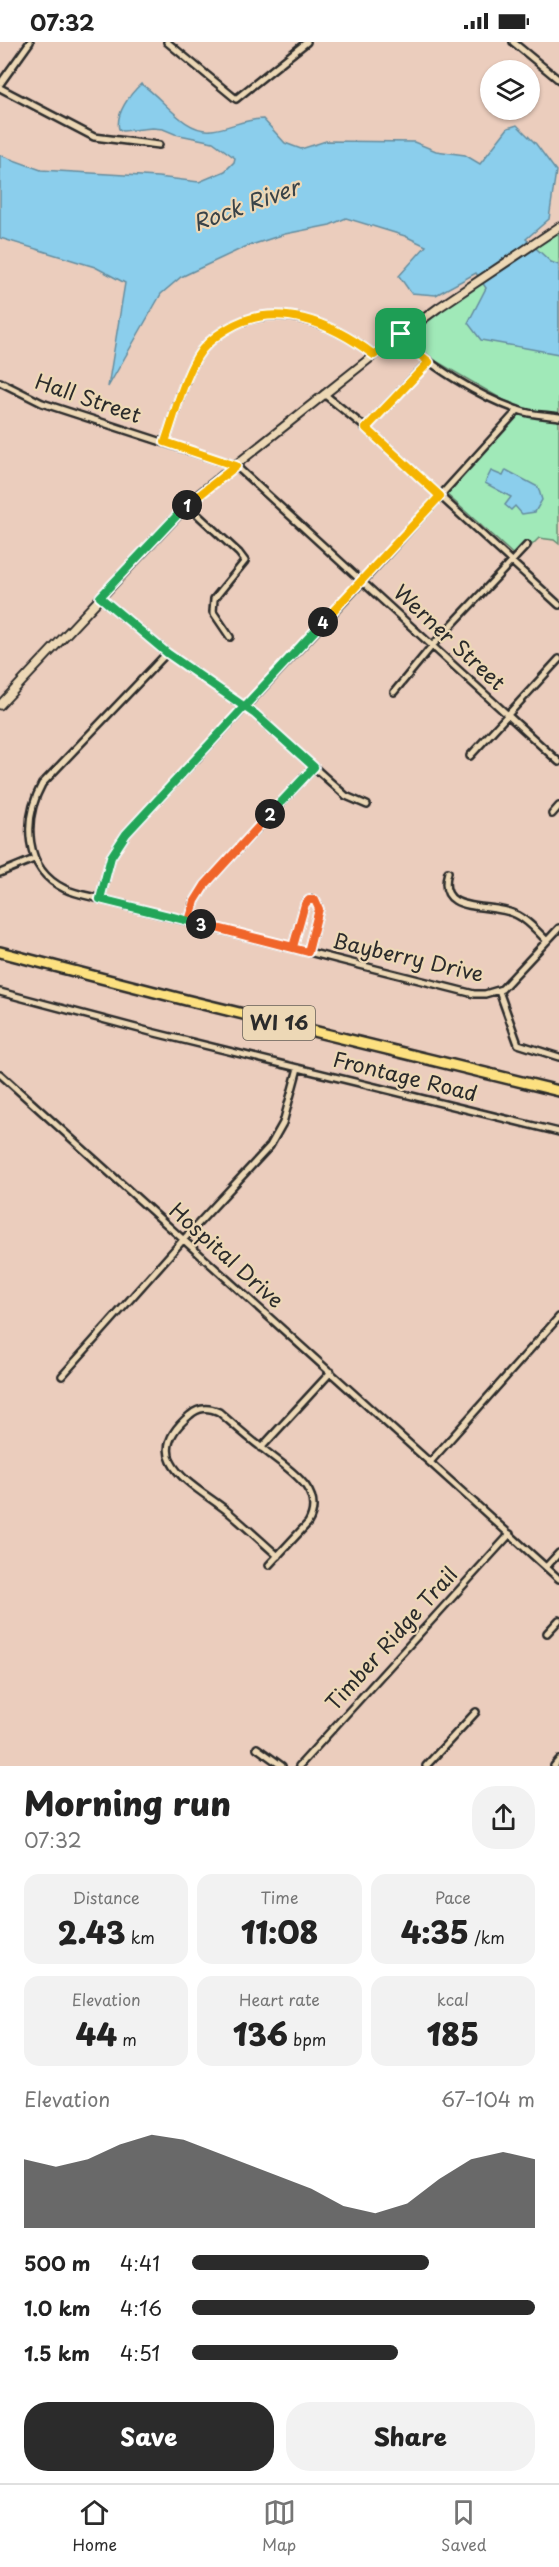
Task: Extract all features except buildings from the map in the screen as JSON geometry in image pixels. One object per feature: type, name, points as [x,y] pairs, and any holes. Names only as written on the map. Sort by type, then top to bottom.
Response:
[{"type":"highway","name":"WI 16","points":[[0,952],[129,986],[559,1090]]},
{"type":"street","points":[[30,42],[0,86],[94,137],[159,145]]},
{"type":"street","points":[[167,42],[236,99],[304,43]]},
{"type":"street","points":[[513,42],[559,80]]},
{"type":"street","points":[[0,705],[187,505],[401,334],[559,227]]},
{"type":"street","points":[[165,442],[198,356],[217,335],[242,321],[264,314],[308,319],[359,343],[374,355]]},
{"type":"street","points":[[401,334],[415,351],[429,362],[480,393],[518,410],[559,417]]},
{"type":"street","points":[[366,428],[429,362]]},
{"type":"street","name":"Hall Street","points":[[0,382],[42,404],[236,466]]},
{"type":"street","points":[[324,394],[366,428],[559,605]]},
{"type":"street","points":[[100,899],[111,857],[118,843],[363,581],[518,410]]},
{"type":"street","name":"Werner Street","points":[[236,466],[559,762]]},
{"type":"street","points":[[187,505],[239,553],[244,561],[214,599],[213,612],[230,637]]},
{"type":"street","points":[[394,692],[432,646],[527,545]]},
{"type":"street","points":[[100,597],[167,653],[245,706],[346,796],[367,805]]},
{"type":"street","points":[[0,873],[34,859],[29,840],[30,814],[42,784],[167,653]]},
{"type":"street","points":[[470,756],[559,659]]},
{"type":"street","points":[[189,921],[195,901],[205,885],[314,767]]},
{"type":"street","points":[[552,814],[559,807]]},
{"type":"street","name":"Bayberry Drive","points":[[34,859],[42,870],[65,889],[480,995],[499,991],[559,928]]},
{"type":"street","points":[[448,872],[444,885],[448,894],[455,900],[464,905],[502,909],[514,913],[548,941]]},
{"type":"street","points":[[293,947],[305,904],[309,900],[315,900],[319,909],[308,952]]},
{"type":"street","points":[[499,991],[518,1044],[559,1057]]},
{"type":"street","name":"Frontage Road","points":[[0,992],[559,1132]]},
{"type":"street","points":[[63,1376],[270,1146],[278,1135],[298,1068]]},
{"type":"street","name":"Hospital Drive","points":[[0,1074],[559,1579]]},
{"type":"street","points":[[431,1461],[559,1317]]},
{"type":"street","points":[[261,1448],[331,1372]]},
{"type":"street","points":[[269,1565],[278,1556],[308,1523],[314,1505],[306,1485],[219,1412],[208,1408],[196,1410],[182,1422],[171,1438],[167,1452],[171,1464],[185,1482],[225,1510],[278,1556]]},
{"type":"street","name":"Timber Ridge Trail","points":[[299,1766],[510,1534]]},
{"type":"street","points":[[546,1567],[559,1553]]},
{"type":"street","points":[[548,1633],[559,1620]]},
{"type":"street","points":[[426,1766],[476,1712]]},
{"type":"street","points":[[257,1748],[282,1766]]},
{"type":"street","points":[[554,1766],[559,1760]]},
{"type":"green space","points":[[559,232],[559,544],[554,540],[539,538],[518,559],[444,492],[513,416],[514,404],[422,353],[416,348],[411,337],[416,326]]},
{"type":"water","name":"Rock River","points":[[141,84],[192,126],[212,130],[249,120],[263,119],[285,143],[301,149],[326,141],[414,142],[436,151],[465,155],[480,164],[508,128],[517,125],[536,144],[556,171],[549,219],[526,239],[551,262],[559,265],[559,354],[481,340],[468,323],[486,288],[476,273],[436,295],[411,293],[399,276],[426,246],[405,236],[346,218],[330,225],[285,234],[245,247],[181,277],[161,294],[108,387],[125,283],[95,267],[0,238],[0,155],[41,170],[158,177],[199,182],[225,171],[234,162],[235,158],[213,142],[175,134],[163,129],[123,131],[119,129],[121,111],[132,93]]},
{"type":"water","points":[[506,470],[538,487],[542,500],[535,512],[522,514],[515,506],[511,510],[505,505],[511,497],[485,483],[491,471],[503,476]]},
{"type":"route","points":[[401,334],[374,355],[359,343],[315,321],[290,316],[264,314],[254,316],[217,335],[207,344],[190,371],[165,442],[236,466],[194,498],[100,597],[167,653],[245,706],[314,767],[205,885],[195,901],[189,921],[308,952],[319,909],[315,900],[309,900],[305,904],[293,947],[189,921],[100,899],[111,857],[118,843],[245,706],[363,581],[440,496],[366,428],[429,362],[415,351],[401,334]]}]
